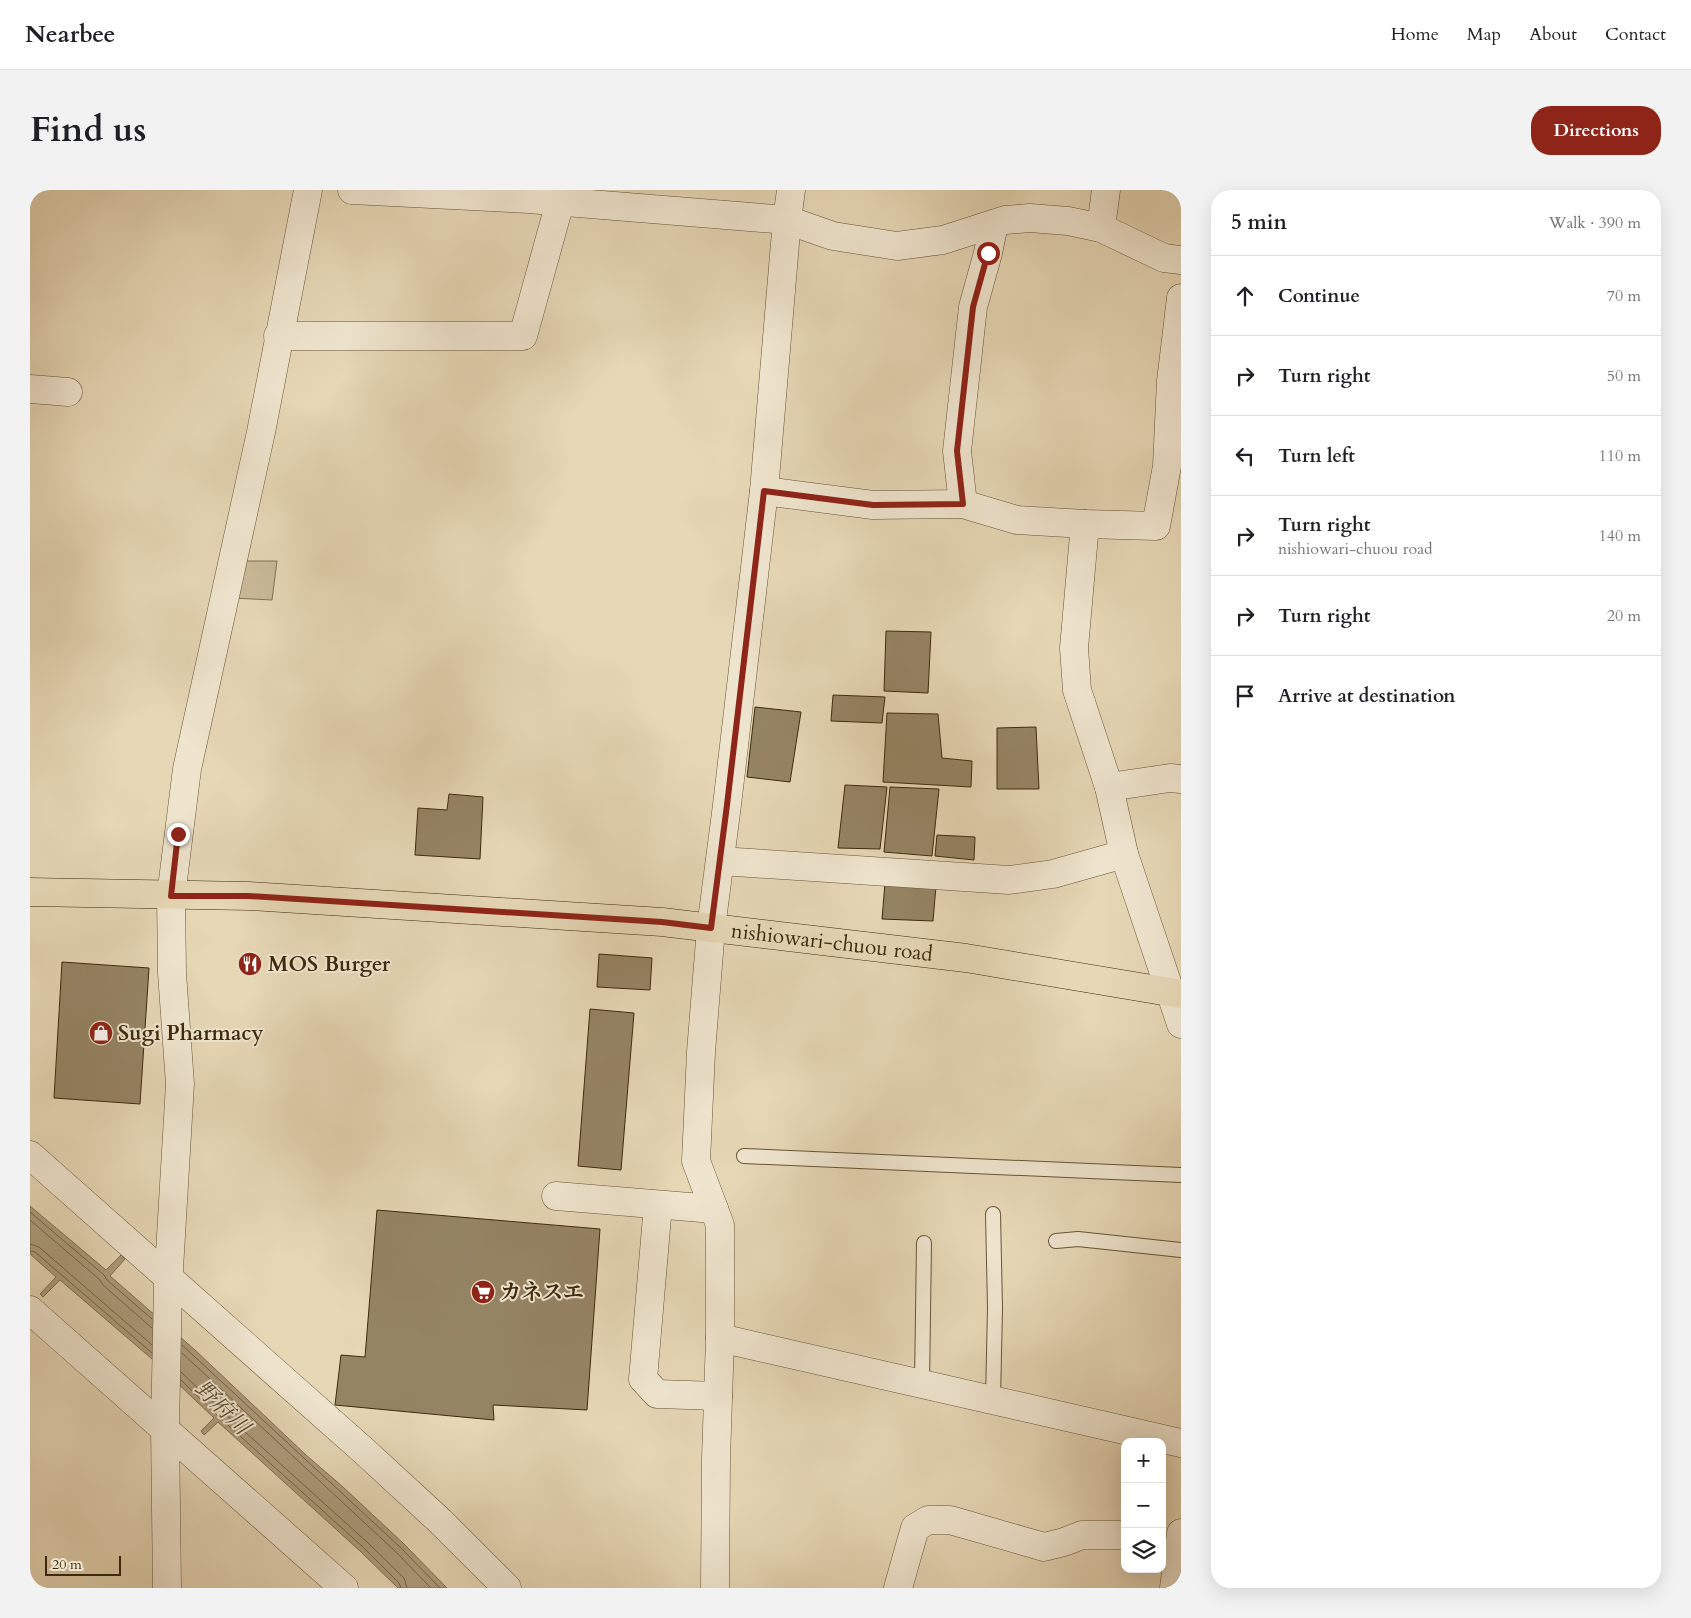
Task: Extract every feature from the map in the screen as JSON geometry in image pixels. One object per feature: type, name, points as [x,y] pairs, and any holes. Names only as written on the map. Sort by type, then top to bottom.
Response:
[{"type":"main road","name":"nishiowari-chuou road","points":[[30,892],[249,896],[662,922],[966,958],[1176,994]]},
{"type":"street","points":[[167,1588],[165,1421],[168,1281],[180,1084],[172,973],[171,896],[187,768],[261,432],[278,336],[308,190]]},
{"type":"street","points":[[352,190],[529,195],[560,202],[787,220],[833,236],[897,246],[943,240],[1005,220],[1030,218],[1068,221],[1101,228],[1164,258],[1181,260]]},
{"type":"street","points":[[715,1588],[716,1459],[720,1338],[720,1225],[696,1162],[701,1052],[711,928],[764,491],[791,190]]},
{"type":"street","points":[[1101,228],[1106,190]]},
{"type":"street","points":[[278,336],[524,336],[560,202]]},
{"type":"street","points":[[963,504],[957,451],[970,326],[994,224]]},
{"type":"street","points":[[764,491],[873,505],[963,504],[1017,520],[1156,526],[1168,466],[1171,381],[1181,298]]},
{"type":"street","points":[[30,389],[68,392]]},
{"type":"street","points":[[1085,524],[1074,648],[1077,690],[1109,787],[1124,854],[1176,994],[1181,1024]]},
{"type":"street","points":[[1109,787],[1170,778],[1181,779]]},
{"type":"street","points":[[720,861],[1010,880],[1053,874],[1124,854]]},
{"type":"street","points":[[30,1155],[168,1281],[371,1457],[440,1521],[507,1588]]},
{"type":"street","points":[[556,1196],[714,1209]]},
{"type":"street","points":[[658,1205],[643,1380],[657,1394],[718,1396]]},
{"type":"street","points":[[31,1312],[165,1421],[284,1536],[344,1588]]},
{"type":"street","points":[[720,1338],[1181,1442]]},
{"type":"street","points":[[898,1588],[915,1528],[928,1520],[950,1520],[1044,1547],[1082,1535],[1121,1535]]},
{"type":"street","points":[[1166,1534],[1181,1533],[1174,1588]]},
{"type":"lane","points":[[744,1156],[1181,1175]]},
{"type":"lane","points":[[992,1214],[995,1308],[993,1400]]},
{"type":"lane","points":[[1056,1241],[1078,1239],[1181,1250]]},
{"type":"lane","points":[[922,1384],[924,1243]]},
{"type":"shaded area","points":[[243,561],[277,561],[272,600],[232,598]]},
{"type":"water","name":"野府川","points":[[30,1206],[106,1270],[121,1255],[125,1259],[110,1276],[195,1350],[306,1455],[343,1487],[404,1544],[447,1588],[398,1588],[218,1422],[204,1435],[201,1431],[214,1418],[152,1359],[60,1280],[43,1297],[40,1294],[56,1277],[30,1254]]},
{"type":"building","points":[[886,631],[931,632],[928,693],[884,691]]},
{"type":"building","points":[[833,695],[885,697],[882,723],[831,721]]},
{"type":"building","points":[[755,707],[801,712],[790,782],[747,777]]},
{"type":"building","points":[[887,713],[938,714],[942,758],[972,761],[971,787],[883,782]]},
{"type":"building","points":[[1036,727],[1039,789],[997,789],[997,728]]},
{"type":"building","points":[[845,785],[887,787],[880,849],[838,848]]},
{"type":"building","points":[[890,787],[939,789],[932,856],[884,852]]},
{"type":"building","points":[[449,794],[483,797],[480,859],[415,855],[418,808],[447,810]]},
{"type":"building","points":[[937,835],[975,837],[974,860],[935,856]]},
{"type":"building","points":[[885,883],[936,886],[933,921],[882,919]]},
{"type":"building","points":[[599,954],[652,958],[650,990],[597,987]]},
{"type":"building","name":"Sugi Pharmacy","points":[[62,962],[149,968],[140,1104],[54,1098]]},
{"type":"building","points":[[590,1009],[634,1013],[621,1170],[578,1166]]},
{"type":"building","name":"カネスエ","points":[[377,1210],[600,1229],[587,1410],[493,1405],[494,1420],[335,1405],[341,1355],[365,1357]]},
{"type":"place","name":"MOS Burger","points":[[250,964]]},
{"type":"place","name":"Sugi Pharmacy","points":[[101,1033]]},
{"type":"place","name":"カネスエ","points":[[483,1292]]},
{"type":"route","points":[[178,834],[171,896],[249,896],[662,922],[711,928],[764,491],[873,505],[963,504],[957,451],[973,307],[988,253]]}]
